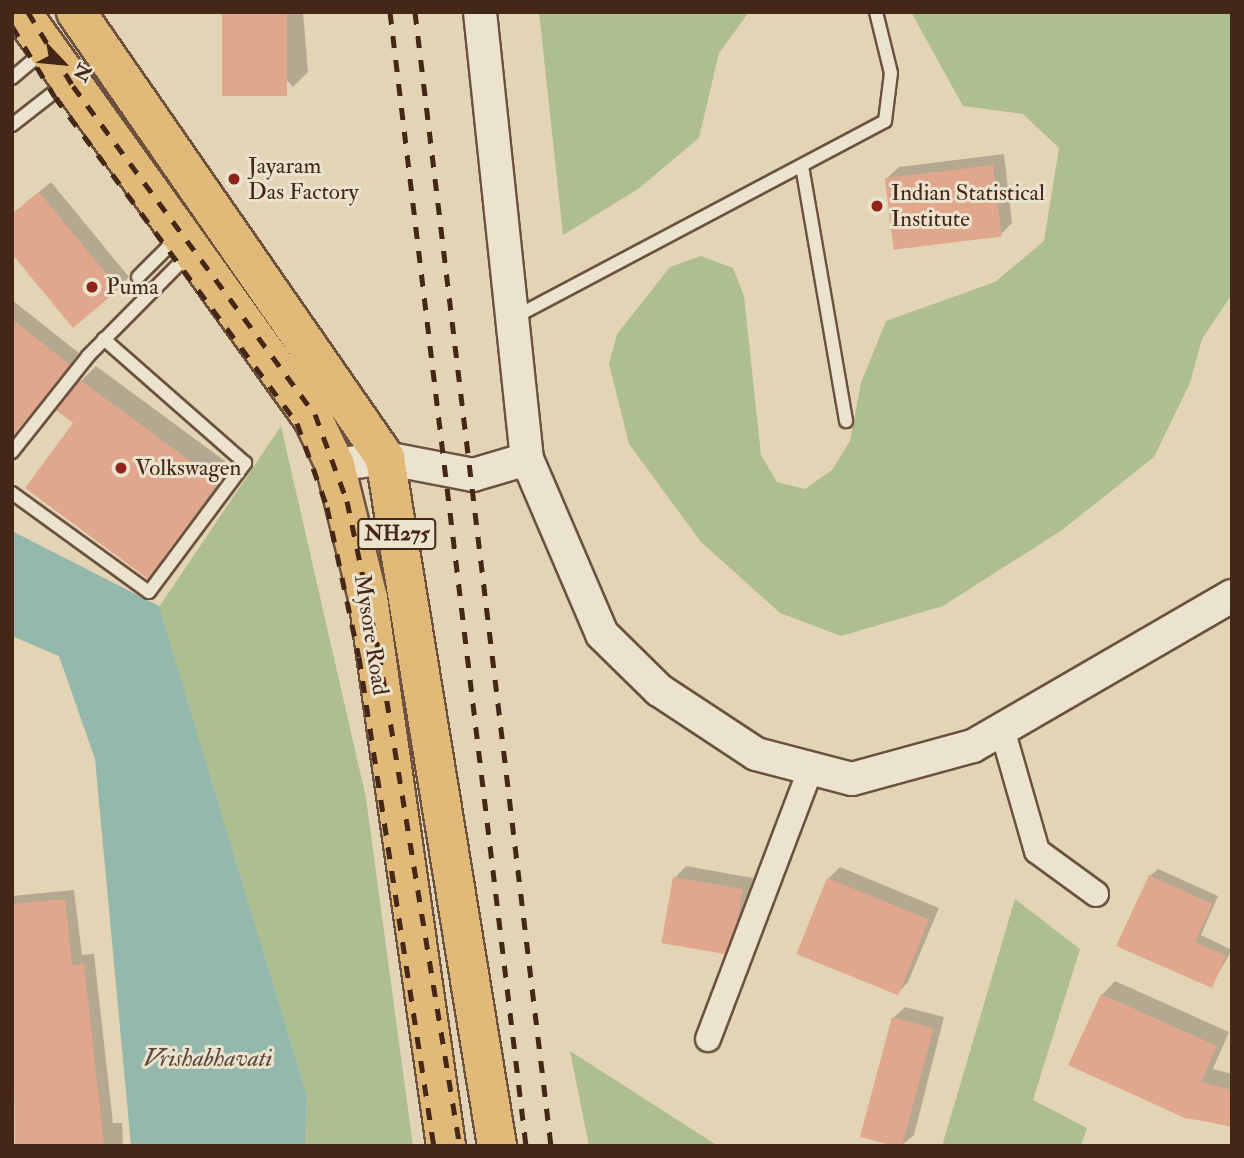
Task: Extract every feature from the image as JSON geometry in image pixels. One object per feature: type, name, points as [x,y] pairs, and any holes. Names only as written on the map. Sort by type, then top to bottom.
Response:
[{"type":"highway","name":"Mysore Road","points":[[21,12],[313,419],[335,464],[368,598],[446,1146]]},
{"type":"highway","name":"Mysore Road","points":[[76,12],[385,458],[498,1146]]},
{"type":"street","points":[[480,12],[517,316],[527,458],[602,634],[659,690],[756,754],[852,779],[973,746],[1232,596]]},
{"type":"street","points":[[335,464],[385,458],[473,475],[527,458]]},
{"type":"street","points":[[1002,729],[1037,851],[1096,894]]},
{"type":"street","points":[[708,1039],[811,768]]},
{"type":"lane","points":[[517,316],[885,121],[891,73],[876,12]]},
{"type":"lane","points":[[12,78],[47,49]]},
{"type":"lane","points":[[12,125],[70,79]]},
{"type":"lane","points":[[802,166],[846,421]]},
{"type":"lane","points":[[138,277],[187,242]]},
{"type":"lane","points":[[12,452],[187,242]]},
{"type":"lane","points":[[12,493],[149,592],[245,463],[104,340]]},
{"type":"green space","points":[[539,12],[749,12],[719,53],[699,138],[638,189],[563,235]]},
{"type":"green space","points":[[911,12],[1232,12],[1232,294],[1202,339],[1190,383],[1154,457],[1062,530],[943,606],[841,636],[780,613],[701,542],[629,444],[609,364],[617,334],[670,267],[701,256],[733,268],[744,296],[761,455],[777,482],[805,489],[832,470],[850,441],[861,383],[886,321],[995,282],[1044,241],[1059,148],[1023,114],[963,106]]},
{"type":"green space","points":[[281,426],[366,798],[413,1146],[305,1146],[307,1096],[159,607]]},
{"type":"green space","points":[[1015,899],[1080,949],[1033,1100],[1087,1128],[1081,1146],[942,1146]]},
{"type":"green space","points":[[570,1051],[718,1146],[589,1146]]},
{"type":"water","name":"Vrishabhavati","points":[[12,531],[159,606],[307,1096],[305,1146],[131,1146],[95,759],[59,656],[12,636]]},
{"type":"building","points":[[222,12],[287,12],[287,96],[222,96]]},
{"type":"building","points":[[993,165],[1002,236],[894,250],[885,178]]},
{"type":"building","points":[[39,192],[119,289],[73,328],[12,254],[12,214]]},
{"type":"building","points":[[12,319],[70,365],[12,437]]},
{"type":"building","points":[[80,380],[219,482],[148,579],[25,488],[73,423],[56,410]]},
{"type":"building","points":[[1149,875],[1212,904],[1195,942],[1226,956],[1212,988],[1116,946]]},
{"type":"building","points":[[673,877],[743,889],[731,955],[661,943]]},
{"type":"building","points":[[827,878],[929,919],[898,995],[796,954]]},
{"type":"building","points":[[65,899],[72,965],[84,964],[104,1146],[15,1146],[12,904]]},
{"type":"building","points":[[1101,994],[1217,1046],[1201,1082],[1232,1090],[1232,1126],[1185,1118],[1068,1065]]},
{"type":"building","points":[[892,1017],[934,1028],[902,1146],[860,1137]]},
{"type":"railway","points":[[28,12],[73,86],[315,414],[347,501],[379,653],[460,1146]]},
{"type":"railway","points":[[390,12],[526,1146]]},
{"type":"railway","points":[[415,12],[551,1146]]},
{"type":"railway","points":[[12,26],[55,97],[297,423],[327,507],[359,657],[434,1146]]},
{"type":"place","name":"Jayaram Das Factory","points":[[234,179]]},
{"type":"place","name":"Indian Statistical Institute","points":[[877,206]]},
{"type":"place","name":"Puma","points":[[92,287]]},
{"type":"place","name":"Volkswagen","points":[[121,468]]}]
